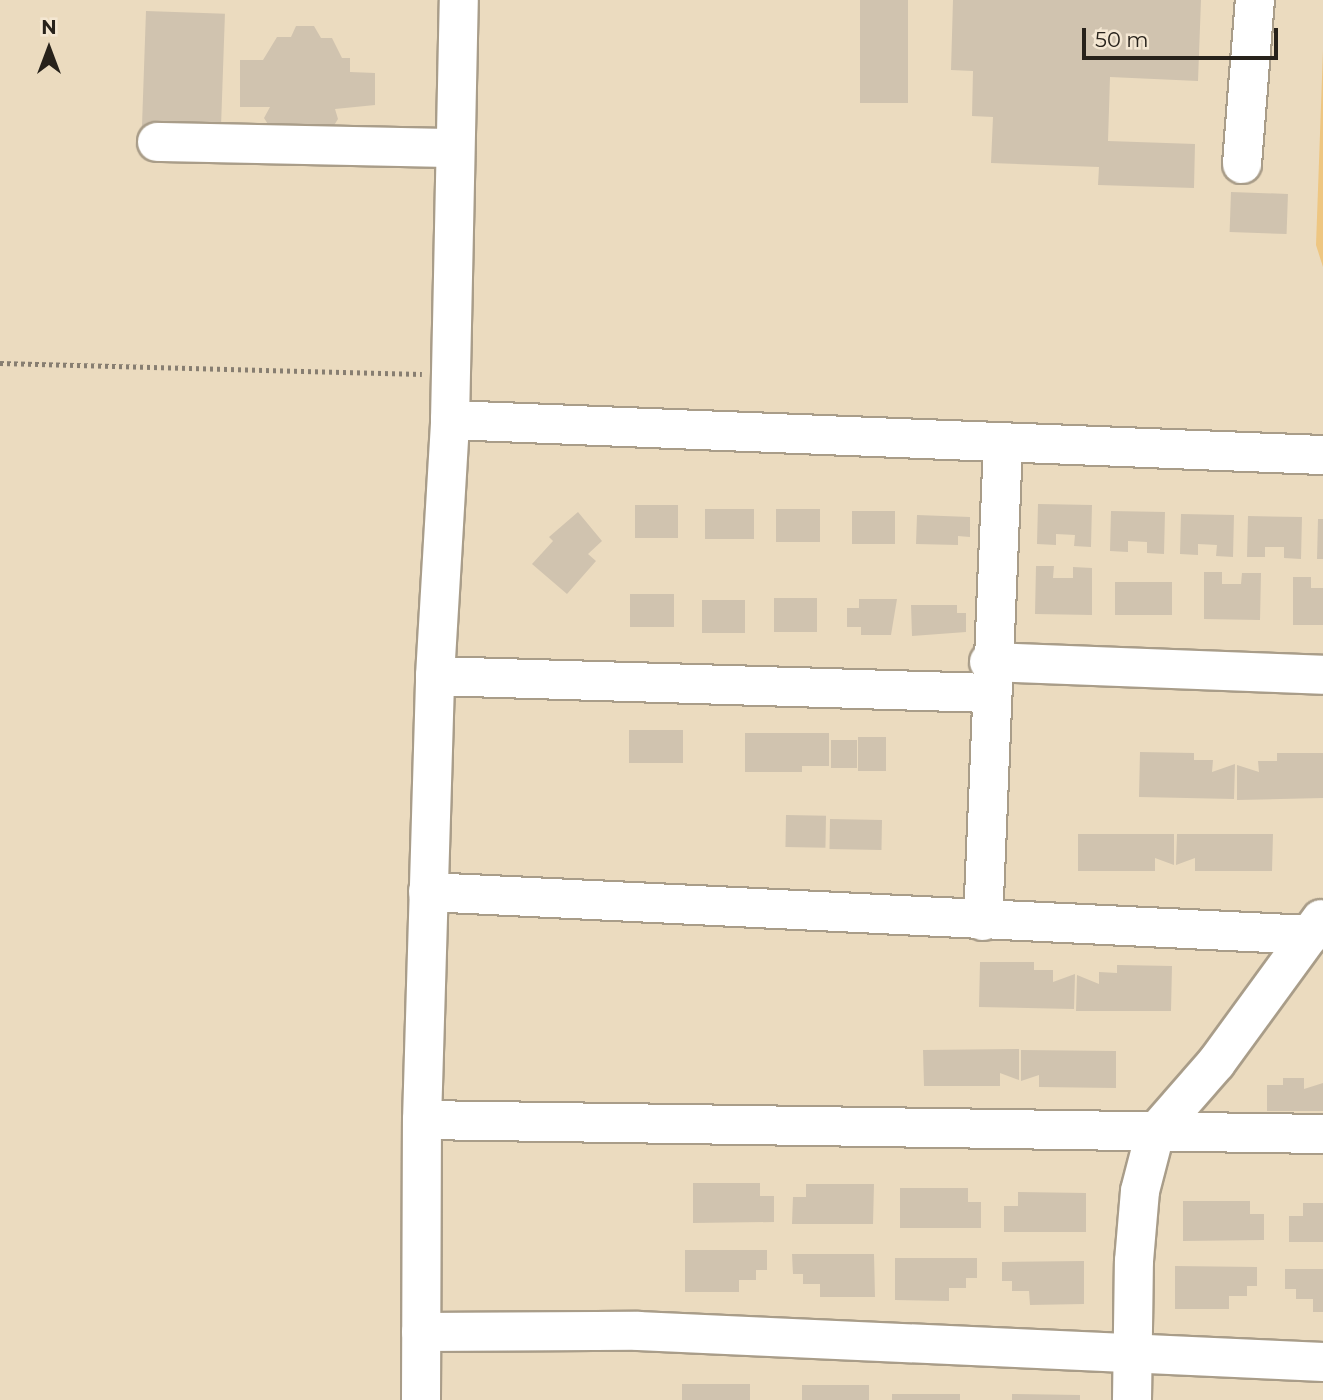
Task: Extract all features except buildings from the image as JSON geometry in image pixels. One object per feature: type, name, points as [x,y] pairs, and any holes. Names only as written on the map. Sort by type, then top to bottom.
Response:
[{"type":"street","points":[[421,1400],[422,1120],[428,892],[435,676],[450,420],[453,148],[459,0]]},
{"type":"street","points":[[1241,164],[1255,0]]},
{"type":"street","points":[[157,142],[453,148]]},
{"type":"street","points":[[450,420],[1323,455]]},
{"type":"street","points":[[983,921],[989,677],[1003,442]]},
{"type":"street","points":[[435,676],[1323,675]]},
{"type":"street","points":[[428,892],[983,921],[1316,926]]},
{"type":"street","points":[[1132,1400],[1140,1191],[1155,1133],[1316,926]]},
{"type":"street","points":[[422,1120],[1323,1134]]},
{"type":"street","points":[[421,1332],[638,1331],[1323,1362]]},
{"type":"path","points":[[0,363],[451,374]]},
{"type":"shaded area","points":[[0,0],[1323,0],[1323,1400],[0,1400]]},
{"type":"shaded area","points":[[1323,50],[1323,267],[1316,245]]}]
